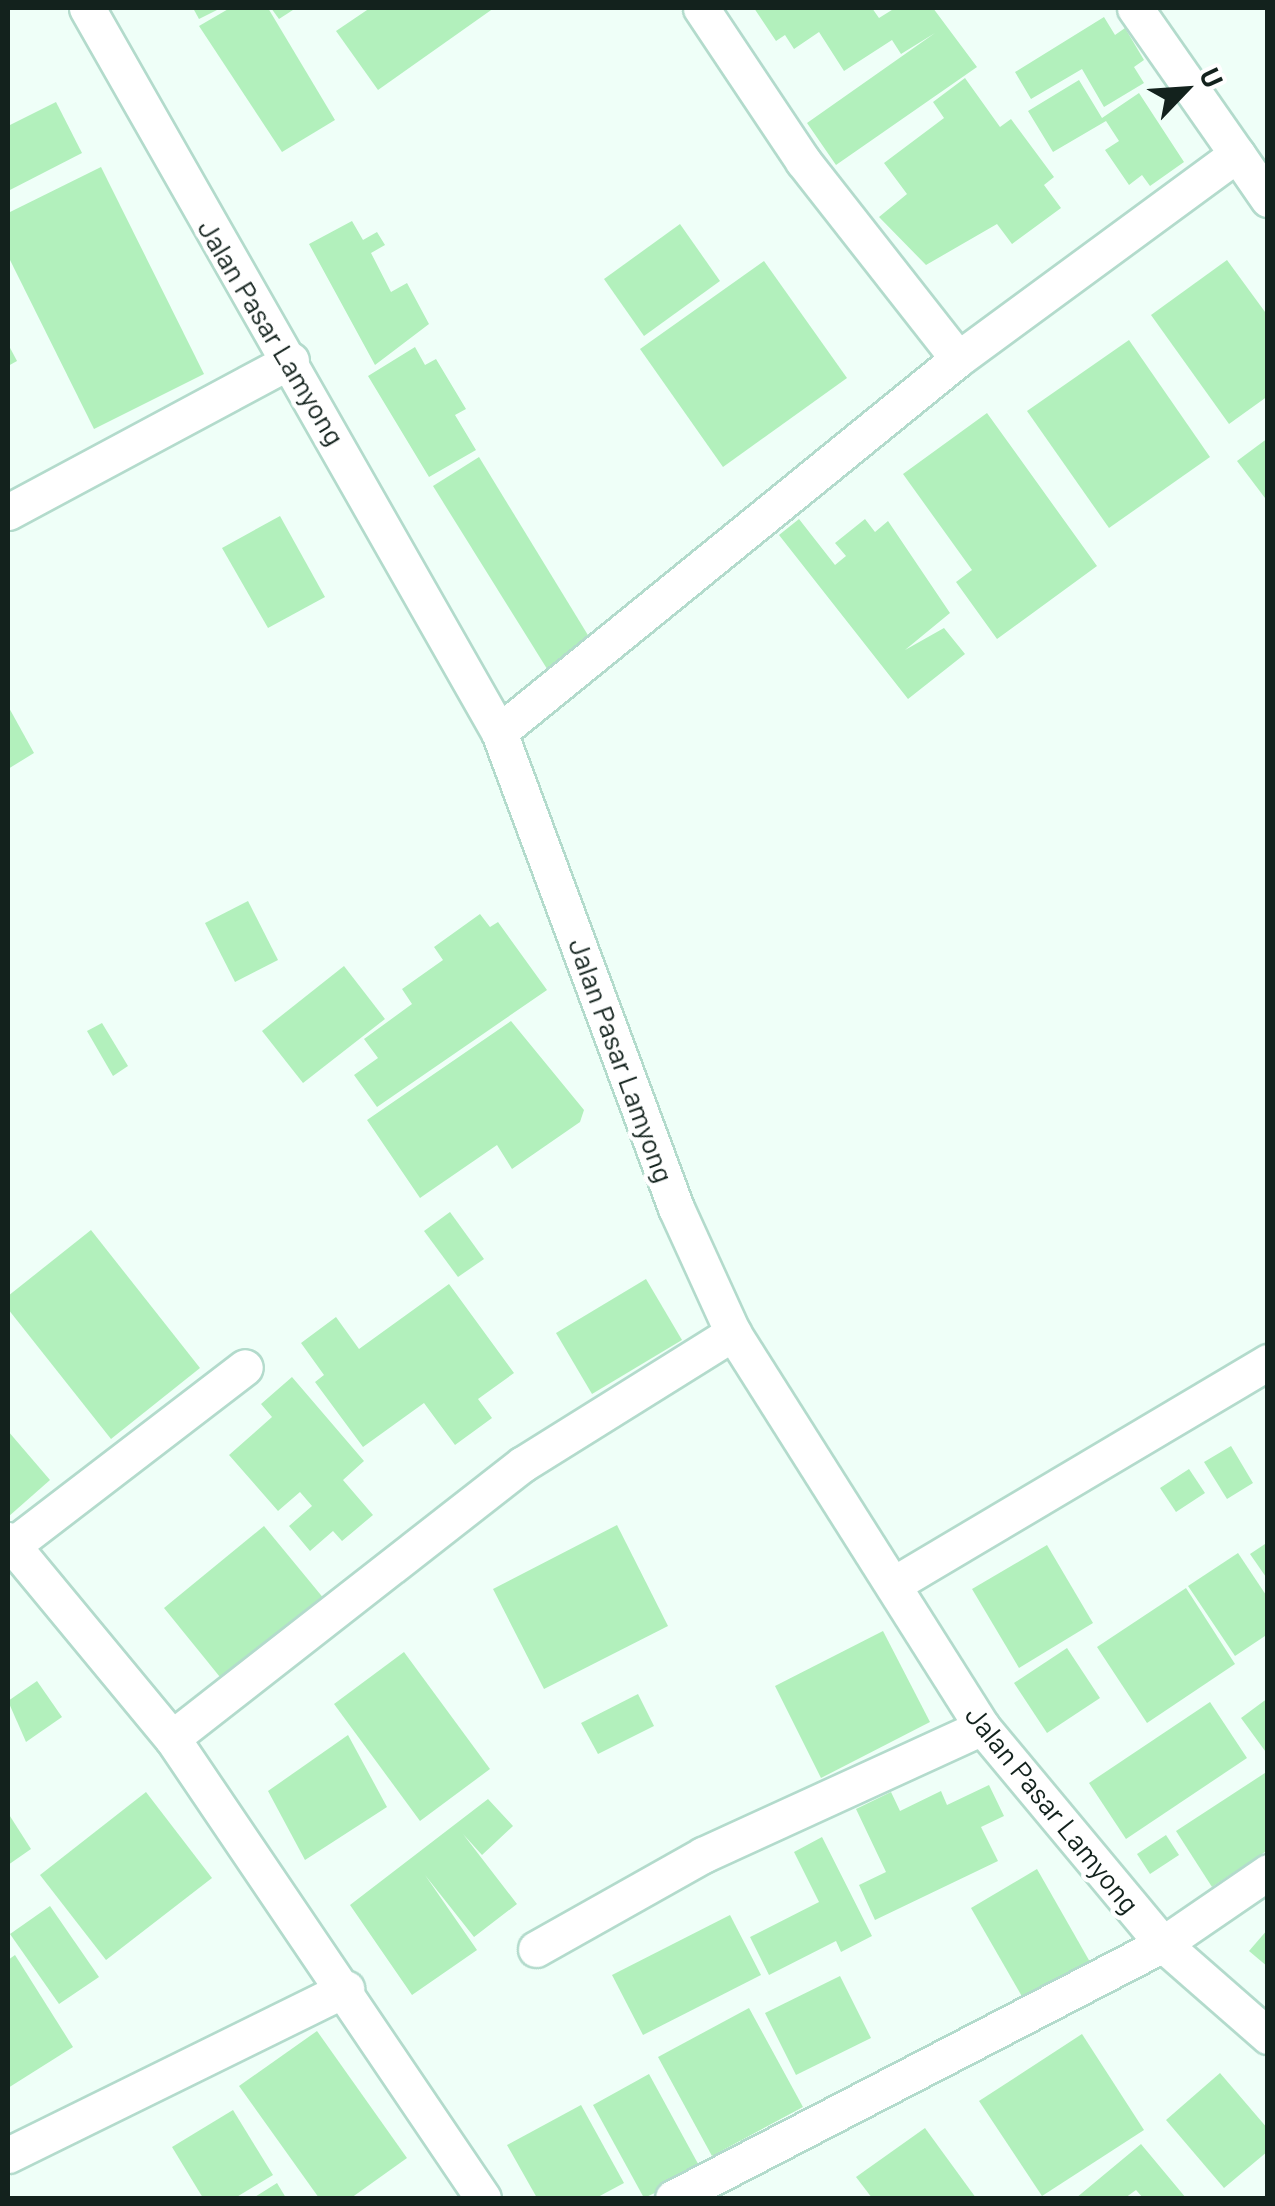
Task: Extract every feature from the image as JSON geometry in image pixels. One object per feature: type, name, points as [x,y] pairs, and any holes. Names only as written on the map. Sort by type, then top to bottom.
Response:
[{"type":"street","name":"Jalan Pasar Lamyong","points":[[87,8],[292,360],[499,732],[676,1208],[733,1333],[982,1727],[1163,1944],[1268,2036]]},
{"type":"street","points":[[701,8],[803,162],[958,360]]},
{"type":"street","points":[[1135,8],[1268,199]]},
{"type":"street","points":[[499,732],[958,360],[1237,154]]},
{"type":"street","points":[[8,512],[292,360]]},
{"type":"street","points":[[172,1738],[523,1464],[733,1333]]},
{"type":"street","points":[[894,1584],[1268,1362]]},
{"type":"street","points":[[245,1367],[12,1541],[172,1738],[346,1989],[483,2198]]},
{"type":"street","points":[[536,1949],[703,1856],[982,1727]]},
{"type":"street","points":[[674,2198],[1163,1944],[1268,1872]]},
{"type":"street","points":[[8,2155],[346,1989]]},
{"type":"building","points":[[193,8],[221,8],[199,19]]},
{"type":"building","points":[[230,8],[268,8],[335,120],[282,152],[199,26]]},
{"type":"building","points":[[271,8],[296,8],[279,19]]},
{"type":"building","points":[[370,8],[494,8],[378,90],[336,31]]},
{"type":"building","points":[[754,8],[872,8],[879,18],[895,8],[933,8],[977,67],[836,165],[807,123],[935,33],[901,54],[892,40],[844,71],[819,32],[794,49],[785,35],[776,41]]},
{"type":"building","points":[[1104,17],[1115,35],[1125,28],[1144,60],[1134,67],[1144,83],[1104,107],[1082,69],[1031,99],[1015,72]]},
{"type":"building","points":[[965,78],[1000,127],[1011,119],[1054,177],[1044,185],[1061,208],[1012,244],[997,224],[926,265],[879,217],[907,194],[884,163],[944,118],[933,102]]},
{"type":"building","points":[[1079,80],[1102,118],[1139,93],[1184,162],[1150,186],[1142,175],[1129,185],[1105,150],[1119,141],[1106,121],[1053,152],[1028,111]]},
{"type":"building","points":[[56,102],[82,153],[8,191],[8,126]]},
{"type":"building","points":[[101,167],[204,374],[94,429],[8,256],[8,213]]},
{"type":"building","points":[[352,221],[363,240],[377,232],[385,245],[371,253],[391,292],[407,283],[429,324],[375,365],[309,244]]},
{"type":"building","points":[[680,224],[720,281],[644,336],[604,279]]},
{"type":"building","points":[[1227,260],[1268,316],[1268,396],[1229,424],[1151,315]]},
{"type":"building","points":[[764,261],[847,378],[723,467],[640,349]]},
{"type":"building","points":[[1129,340],[1210,457],[1109,528],[1027,411]]},
{"type":"building","points":[[8,344],[17,361],[8,366]]},
{"type":"building","points":[[415,347],[425,365],[436,359],[466,409],[455,415],[476,450],[429,477],[368,376]]},
{"type":"building","points":[[987,413],[1097,566],[997,639],[956,582],[972,570],[903,474]]},
{"type":"building","points":[[1268,438],[1268,502],[1237,461]]},
{"type":"building","points":[[479,457],[594,645],[549,672],[433,486]]},
{"type":"building","points":[[280,516],[325,597],[268,628],[222,548]]},
{"type":"building","points":[[799,519],[835,565],[846,556],[835,543],[865,519],[875,532],[888,521],[950,613],[905,650],[944,628],[965,654],[908,699],[779,535]]},
{"type":"building","points":[[8,706],[34,753],[8,769]]},
{"type":"building","points":[[248,901],[278,960],[235,982],[205,923]]},
{"type":"building","points":[[480,914],[490,927],[498,922],[547,990],[377,1107],[354,1075],[378,1058],[364,1039],[412,1004],[402,989],[443,960],[434,947]]},
{"type":"building","points":[[344,966],[385,1019],[303,1083],[262,1031]]},
{"type":"building","points":[[511,1021],[584,1110],[580,1122],[512,1169],[497,1145],[420,1198],[367,1120]]},
{"type":"building","points":[[102,1023],[128,1066],[113,1076],[87,1031]]},
{"type":"building","points":[[450,1212],[484,1259],[458,1277],[424,1231]]},
{"type":"building","points":[[91,1230],[200,1368],[111,1439],[8,1309],[8,1296]]},
{"type":"building","points":[[646,1279],[682,1340],[592,1394],[556,1333]]},
{"type":"building","points":[[449,1284],[514,1373],[478,1399],[492,1418],[455,1445],[424,1403],[363,1447],[315,1382],[324,1375],[301,1343],[336,1317],[359,1349]]},
{"type":"building","points":[[292,1377],[364,1461],[343,1480],[373,1515],[342,1541],[333,1531],[310,1551],[289,1526],[312,1506],[300,1492],[278,1511],[229,1455],[272,1417],[261,1404]]},
{"type":"building","points":[[8,1431],[50,1480],[8,1517]]},
{"type":"building","points":[[1231,1446],[1253,1483],[1227,1499],[1204,1462]]},
{"type":"building","points":[[1189,1469],[1205,1493],[1176,1512],[1160,1488]]},
{"type":"building","points":[[617,1525],[668,1626],[544,1689],[493,1589]]},
{"type":"building","points":[[264,1526],[325,1600],[224,1682],[164,1608]]},
{"type":"building","points":[[1268,1542],[1268,1580],[1250,1554]]},
{"type":"building","points":[[1047,1545],[1093,1623],[1019,1668],[972,1589]]},
{"type":"building","points":[[1238,1553],[1268,1598],[1268,1634],[1235,1656],[1188,1586]]},
{"type":"building","points":[[1186,1588],[1235,1664],[1147,1723],[1097,1647]]},
{"type":"building","points":[[883,1631],[930,1722],[821,1778],[775,1686]]},
{"type":"building","points":[[1067,1648],[1100,1698],[1047,1733],[1014,1683]]},
{"type":"building","points":[[404,1652],[490,1769],[420,1821],[334,1704]]},
{"type":"building","points":[[37,1681],[62,1717],[26,1742],[8,1701]]},
{"type":"building","points":[[638,1694],[654,1726],[598,1754],[581,1723]]},
{"type":"building","points":[[1268,1698],[1268,1755],[1241,1718]]},
{"type":"building","points":[[1210,1702],[1247,1758],[1126,1839],[1089,1783]]},
{"type":"building","points":[[348,1735],[387,1807],[305,1860],[268,1791]]},
{"type":"building","points":[[1268,1771],[1268,1850],[1212,1887],[1176,1831]]},
{"type":"building","points":[[989,1785],[1004,1816],[981,1827],[998,1861],[875,1920],[859,1885],[886,1872],[856,1809],[891,1792],[900,1811],[941,1791],[947,1805]]},
{"type":"building","points":[[146,1792],[212,1878],[106,1960],[40,1875]]},
{"type":"building","points":[[488,1799],[513,1826],[482,1855],[463,1834],[517,1904],[474,1937],[425,1875],[477,1950],[412,1995],[350,1905]]},
{"type":"building","points":[[8,1813],[31,1849],[8,1865]]},
{"type":"building","points":[[1166,1835],[1179,1855],[1150,1874],[1137,1854]]},
{"type":"building","points":[[822,1837],[872,1936],[841,1952],[836,1941],[769,1975],[750,1937],[819,1902],[794,1852]]},
{"type":"building","points":[[1037,1869],[1090,1962],[1024,2000],[971,1908]]},
{"type":"building","points":[[50,1906],[99,1977],[59,2004],[10,1934]]},
{"type":"building","points":[[730,1915],[761,1975],[643,2035],[612,1975]]},
{"type":"building","points":[[1268,1929],[1268,1967],[1249,1951]]},
{"type":"building","points":[[15,1955],[73,2047],[8,2088],[8,1960]]},
{"type":"building","points":[[840,1976],[871,2038],[796,2075],[765,2013]]},
{"type":"building","points":[[749,2008],[803,2107],[712,2156],[658,2057]]},
{"type":"building","points":[[317,2031],[407,2158],[351,2198],[319,2198],[239,2086]]},
{"type":"building","points":[[1082,2034],[1144,2130],[1042,2196],[979,2101]]},
{"type":"building","points":[[1220,2073],[1268,2129],[1268,2151],[1224,2188],[1166,2120]]},
{"type":"building","points":[[649,2074],[702,2171],[644,2198],[593,2105]]},
{"type":"building","points":[[581,2105],[624,2183],[596,2198],[537,2198],[507,2145]]},
{"type":"building","points":[[233,2110],[273,2175],[235,2198],[203,2198],[172,2147]]},
{"type":"building","points":[[925,2128],[976,2198],[872,2198],[856,2177]]},
{"type":"building","points":[[1141,2144],[1186,2198],[1143,2198],[1136,2190],[1125,2198],[1076,2198]]},
{"type":"building","points":[[277,2183],[286,2198],[253,2198]]}]
